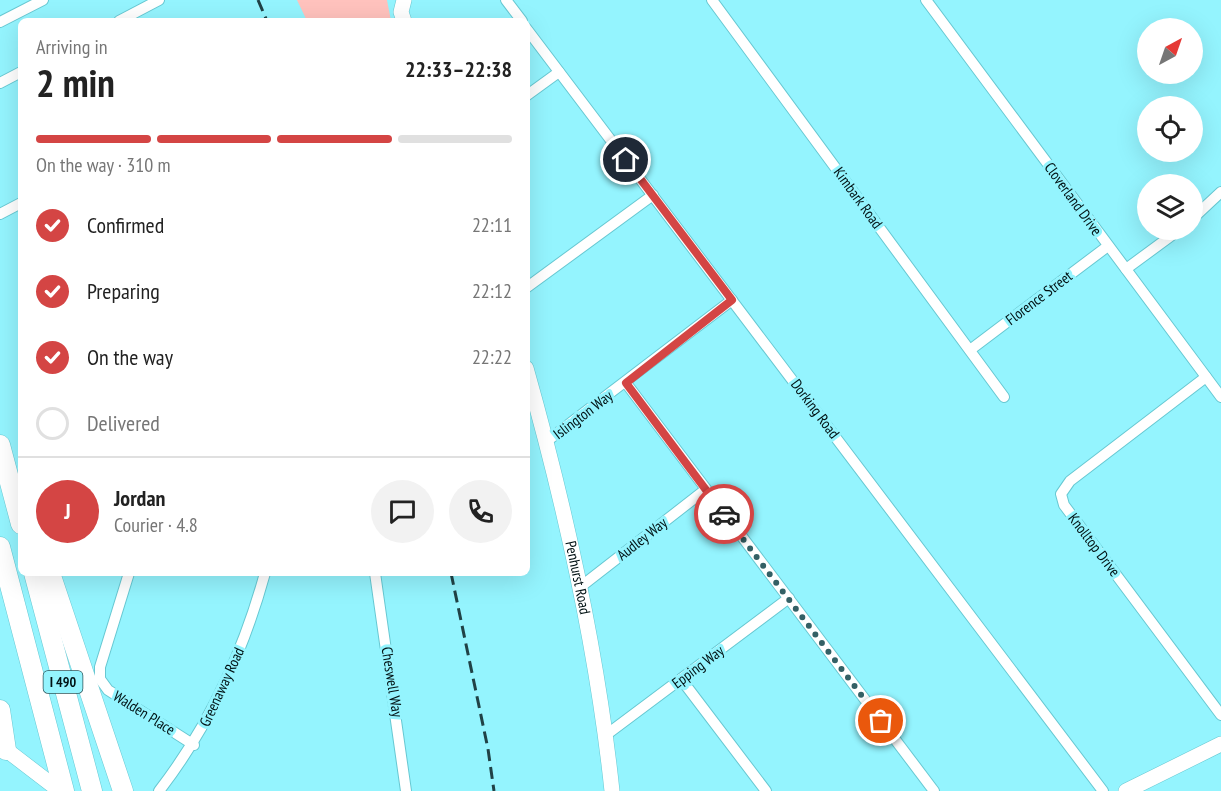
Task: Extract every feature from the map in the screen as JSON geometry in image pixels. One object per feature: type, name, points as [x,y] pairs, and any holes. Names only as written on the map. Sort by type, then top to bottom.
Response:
[{"type":"highway","points":[[0,427],[18,479]]},
{"type":"highway","points":[[0,445],[18,513]]},
{"type":"highway","name":"I 490","points":[[0,548],[62,791]]},
{"type":"highway","name":"I 490","points":[[35,576],[92,791]]},
{"type":"highway","points":[[51,576],[123,791]]},
{"type":"highway","points":[[0,710],[3,748]]},
{"type":"street","points":[[0,22],[43,0]]},
{"type":"street","points":[[125,18],[159,0]]},
{"type":"street","points":[[506,0],[520,18]]},
{"type":"street","name":"Kimbark Road","points":[[712,0],[1004,397]]},
{"type":"street","name":"Cloverland Drive","points":[[926,0],[1221,397]]},
{"type":"street","points":[[403,2],[404,18]]},
{"type":"street","name":"Dorking Road","points":[[530,33],[1103,791]]},
{"type":"street","points":[[530,93],[559,72]]},
{"type":"street","points":[[0,83],[18,74]]},
{"type":"street","points":[[1203,209],[1221,192]]},
{"type":"street","points":[[530,285],[653,195]]},
{"type":"street","points":[[0,214],[18,205]]},
{"type":"street","points":[[1126,269],[1165,240]]},
{"type":"street","name":"Florence Street","points":[[970,350],[1108,246]]},
{"type":"street","name":"Islington Way","points":[[547,441],[732,300]]},
{"type":"street","name":"Knolltop Drive","points":[[1206,377],[1070,481],[1062,494],[1064,505],[1221,715]]},
{"type":"street","name":"Penhurst Road","points":[[530,382],[547,441],[579,588],[606,735],[612,791]]},
{"type":"street","points":[[626,383],[934,791]]},
{"type":"street","name":"Audley Way","points":[[579,588],[705,490]]},
{"type":"street","name":"Walden Place","points":[[128,576],[100,667],[100,679],[108,690],[194,745]]},
{"type":"street","name":"Greenaway Road","points":[[159,791],[194,745],[219,700],[240,650],[263,576]]},
{"type":"street","name":"Cheswell Way","points":[[375,576],[406,791]]},
{"type":"street","name":"Epping Way","points":[[606,735],[789,598]]},
{"type":"street","points":[[681,679],[762,790]]},
{"type":"street","points":[[1126,791],[1221,744]]},
{"type":"street","points":[[3,748],[62,791]]},
{"type":"shaded area","points":[[297,0],[387,0],[390,18],[306,18]]},
{"type":"railway","points":[[258,0],[266,18]]},
{"type":"railway","points":[[452,576],[488,749],[494,791]]},
{"type":"way so far","points":[[724,514],[881,721]]},
{"type":"route","points":[[626,160],[732,300],[626,383],[724,514]]}]
